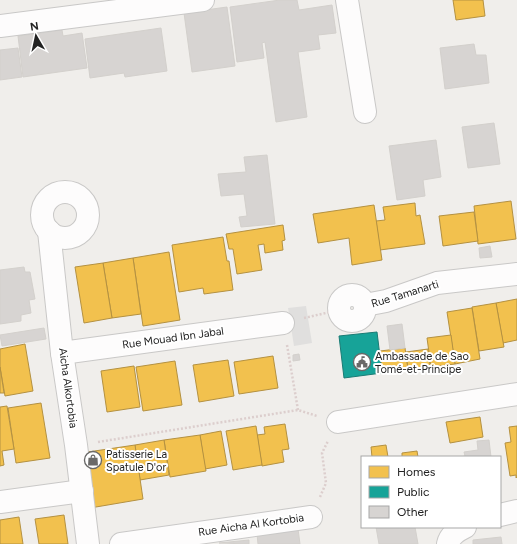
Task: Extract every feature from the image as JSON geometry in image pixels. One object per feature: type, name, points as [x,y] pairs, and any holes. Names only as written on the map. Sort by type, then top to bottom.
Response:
[{"type":"street","points":[[0,26],[203,0]]},
{"type":"street","points":[[347,0],[365,112]]},
{"type":"street","name":"Aicha Alkortobia","points":[[49,231],[62,353],[76,445],[88,544]]},
{"type":"street","name":"Rue Tamanarti","points":[[339,310],[346,320],[358,320],[365,311],[365,305],[386,301],[437,283],[517,274]]},
{"type":"street","name":"Rue Mouad Ibn Jabal","points":[[62,353],[284,323]]},
{"type":"street","points":[[338,422],[517,394]]},
{"type":"street","points":[[0,502],[82,491]]},
{"type":"street","points":[[501,515],[517,511]]},
{"type":"street","name":"Rue Aicha Al Kortobia","points":[[121,544],[310,517]]},
{"type":"street","points":[[448,544],[449,539],[463,528]]},
{"type":"path","points":[[76,445],[298,410],[284,323],[339,310]]},
{"type":"path","points":[[310,517],[326,483],[322,453],[338,422]]},
{"type":"shaded area","points":[[306,306],[312,343],[294,346],[288,308]]},
{"type":"building: Homes","points":[[453,0],[483,0],[485,16],[456,20]]},
{"type":"building: Homes","points":[[511,201],[516,239],[478,244],[474,206]]},
{"type":"building: Homes","points":[[415,203],[416,216],[420,215],[425,244],[380,250],[376,221],[385,220],[383,207]]},
{"type":"building: Homes","points":[[374,205],[382,260],[352,265],[349,238],[318,243],[313,214]]},
{"type":"building: Homes","points":[[474,212],[478,241],[443,246],[439,216]]},
{"type":"building: Homes","points":[[283,225],[285,240],[282,241],[283,250],[265,253],[264,244],[258,245],[262,270],[237,274],[233,249],[229,249],[226,234]]},
{"type":"building: Homes","points":[[223,237],[227,261],[229,261],[233,290],[204,294],[203,288],[179,292],[172,245]]},
{"type":"building: Homes","points":[[169,252],[180,320],[143,326],[133,258]]},
{"type":"building: Homes","points":[[133,258],[141,314],[112,318],[103,263]]},
{"type":"building: Homes","points":[[103,263],[112,318],[84,323],[75,267]]},
{"type":"building: Homes","points":[[517,299],[517,340],[503,343],[496,303]]},
{"type":"building: Homes","points":[[496,303],[504,347],[479,351],[472,307]]},
{"type":"building: Homes","points":[[472,308],[480,359],[455,364],[447,312]]},
{"type":"building: Homes","points":[[451,335],[455,364],[431,367],[427,338]]},
{"type":"building: Homes","points":[[25,344],[33,391],[5,396],[0,367],[0,349]]},
{"type":"building: Homes","points":[[405,348],[408,369],[382,373],[380,351]]},
{"type":"building: Homes","points":[[428,349],[430,366],[408,369],[406,352]]},
{"type":"building: Homes","points":[[273,356],[278,388],[239,394],[234,362]]},
{"type":"building: Homes","points":[[228,360],[234,396],[199,402],[193,365]]},
{"type":"building: Homes","points":[[175,361],[182,405],[143,411],[136,367]]},
{"type":"building: Homes","points":[[134,366],[140,407],[107,412],[101,371]]},
{"type":"building: Homes","points":[[0,367],[4,393],[0,393]]},
{"type":"building: Homes","points":[[41,403],[50,458],[16,463],[8,408]]},
{"type":"building: Homes","points":[[7,406],[14,449],[2,451],[4,465],[0,466],[0,407]]},
{"type":"building: Homes","points":[[480,417],[483,437],[450,443],[446,422]]},
{"type":"building: Homes","points":[[285,424],[289,449],[282,450],[284,462],[262,466],[257,435],[265,434],[264,427]]},
{"type":"building: Homes","points":[[256,426],[262,465],[233,470],[226,431]]},
{"type":"building: Homes","points":[[517,426],[516,478],[516,475],[510,476],[505,443],[511,442],[509,427]]},
{"type":"building: Homes","points":[[221,431],[227,465],[205,469],[200,435]]},
{"type":"building: Homes","points":[[200,435],[206,471],[170,477],[164,440]]},
{"type":"building: Homes","points":[[164,440],[169,475],[140,480],[135,445]]},
{"type":"building: Homes","points":[[135,445],[143,499],[90,508],[81,453]]},
{"type":"building: Homes","points":[[386,445],[388,456],[372,456],[371,447]]},
{"type":"building: Homes","points":[[417,451],[418,456],[402,456],[402,453]]},
{"type":"building: Homes","points":[[64,515],[68,544],[39,544],[35,519]]},
{"type":"building: Homes","points":[[19,517],[23,544],[0,544],[0,520]]},
{"type":"building: Public","name":"Ambassade de Sao Tomé-et-Principe","points":[[377,332],[382,373],[344,378],[339,336]]},
{"type":"building: Other","points":[[280,0],[297,0],[299,10],[332,5],[336,33],[318,35],[320,49],[298,52],[307,117],[276,122],[265,42],[262,43],[264,58],[237,62],[230,7]]},
{"type":"building: Other","points":[[227,7],[235,66],[192,72],[184,13]]},
{"type":"building: Other","points":[[161,28],[167,71],[125,77],[124,73],[90,78],[85,39]]},
{"type":"building: Other","points":[[62,30],[63,36],[82,33],[87,68],[23,77],[18,36]]},
{"type":"building: Other","points":[[474,44],[476,55],[486,55],[489,83],[445,89],[440,48]]},
{"type":"building: Other","points":[[18,48],[22,77],[0,80],[0,50]]},
{"type":"building: Other","points":[[494,123],[500,164],[468,168],[462,127]]},
{"type":"building: Other","points":[[436,140],[441,177],[423,180],[425,196],[397,200],[389,146]]},
{"type":"building: Other","points":[[267,155],[275,224],[241,227],[239,217],[247,216],[244,194],[221,196],[218,174],[246,172],[244,157]]},
{"type":"building: Other","points":[[490,246],[492,257],[480,258],[479,248]]},
{"type":"building: Other","points":[[24,267],[25,272],[30,272],[35,299],[29,300],[31,313],[21,315],[21,321],[0,324],[0,270]]},
{"type":"building: Other","points":[[402,324],[405,348],[390,350],[387,326]]},
{"type":"building: Other","points":[[44,328],[46,339],[2,346],[0,335]]},
{"type":"building: Other","points":[[299,354],[300,360],[293,361],[293,355]]},
{"type":"building: Other","points":[[489,440],[491,456],[465,456],[464,452],[478,450],[477,441]]},
{"type":"building: Other","points":[[376,528],[415,528],[418,544],[379,544]]},
{"type":"building: Other","points":[[298,529],[300,544],[258,544],[257,534]]},
{"type":"building: Other","points":[[501,537],[502,544],[473,544],[473,540]]},
{"type":"building: Other","points":[[249,540],[249,544],[219,543]]},
{"type":"place","name":"Ambassade de Sao Tomé-et-Principe","points":[[362,362]]},
{"type":"place","name":"Patisserie La Spatule D'or","points":[[93,460]]}]
